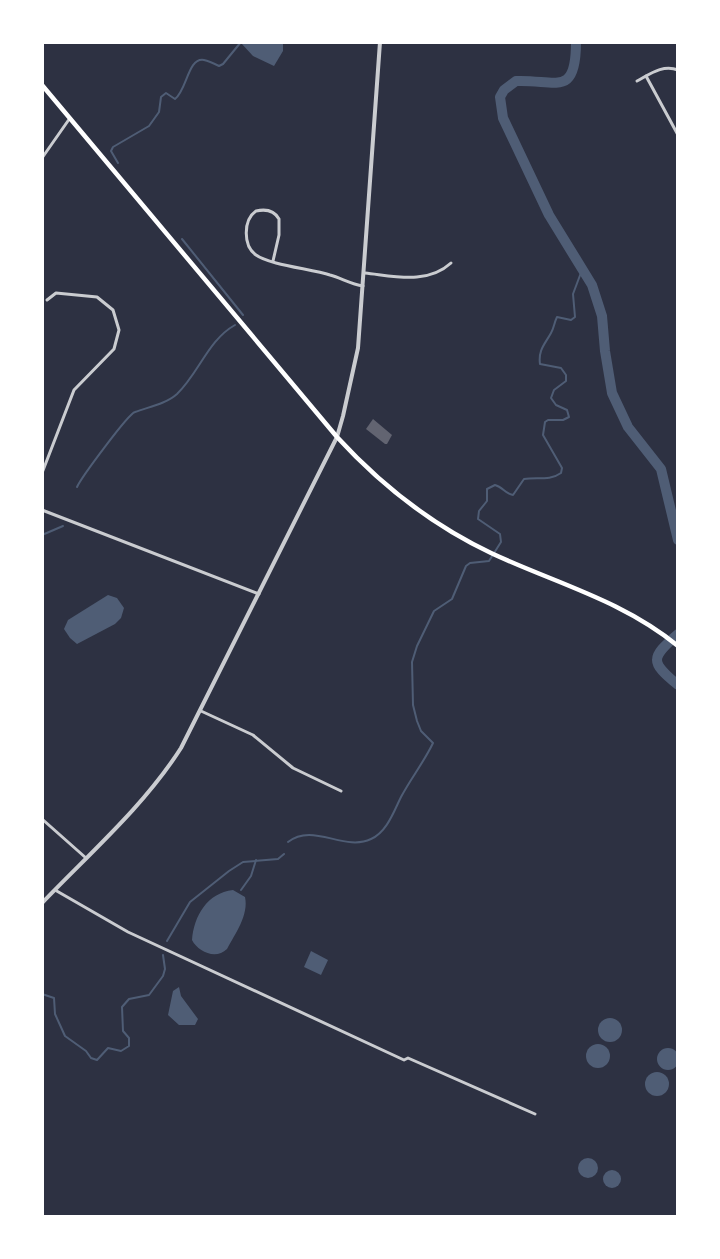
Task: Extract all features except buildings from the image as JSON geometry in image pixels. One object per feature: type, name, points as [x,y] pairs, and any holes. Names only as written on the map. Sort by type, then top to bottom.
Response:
[{"type":"main road","points":[[42,85],[337,438],[365,468],[403,499],[444,527],[498,556],[608,601],[634,614],[676,645]]},
{"type":"street","points":[[42,903],[140,803],[164,774],[181,748],[201,712],[337,438],[358,348],[364,287],[380,42]]},
{"type":"street","points":[[637,81],[670,67],[678,70]]},
{"type":"street","points":[[646,76],[678,135]]},
{"type":"street","points":[[42,158],[70,117]]},
{"type":"street","points":[[273,261],[279,235],[279,219],[274,213],[266,209],[256,211],[248,225],[248,244],[256,255],[273,261],[312,270],[364,287]]},
{"type":"street","points":[[365,273],[415,278],[438,273],[451,263]]},
{"type":"street","points":[[42,473],[74,390],[114,349],[119,330],[112,310],[97,297],[56,293],[47,300]]},
{"type":"street","points":[[42,510],[259,595]]},
{"type":"street","points":[[201,712],[253,735],[293,768],[341,791]]},
{"type":"street","points":[[42,818],[86,858]]},
{"type":"street","points":[[55,890],[128,932],[404,1060],[408,1058],[535,1114]]},
{"type":"water","points":[[241,43],[283,43],[283,51],[274,66],[253,56]]},
{"type":"water","points":[[108,595],[117,598],[124,608],[121,618],[115,624],[77,644],[64,629],[68,620]]},
{"type":"water","points":[[233,890],[245,897],[246,904],[237,931],[227,949],[223,952],[213,954],[203,951],[192,940],[199,914],[209,901],[216,896]]},
{"type":"water","points":[[311,951],[328,960],[321,975],[304,967]]},
{"type":"water","points":[[179,987],[181,996],[198,1019],[195,1025],[179,1025],[168,1015],[173,991]]},
{"type":"water","points":[[610,1018],[619,1021],[622,1030],[619,1039],[610,1042],[601,1039],[598,1030],[601,1021]]},
{"type":"water","points":[[598,1044],[607,1047],[610,1056],[607,1065],[598,1068],[589,1065],[586,1056],[589,1047]]},
{"type":"water","points":[[664,1048],[672,1048],[679,1055],[679,1063],[672,1070],[664,1070],[657,1063],[657,1055]]},
{"type":"water","points":[[657,1072],[666,1075],[669,1084],[666,1093],[657,1096],[648,1093],[645,1084],[648,1075]]},
{"type":"water","points":[[588,1158],[595,1161],[598,1168],[595,1175],[588,1178],[581,1175],[578,1168],[581,1161]]},
{"type":"water","points":[[608,1170],[616,1170],[621,1175],[619,1186],[608,1188],[603,1183],[603,1175]]},
{"type":"waterway","points":[[118,163],[111,151],[113,147],[149,126],[159,112],[161,97],[166,93],[175,99],[179,95],[194,64],[199,60],[204,60],[219,66],[223,64],[241,42]]},
{"type":"waterway","points":[[576,42],[575,60],[572,72],[567,79],[552,83],[516,81],[504,90],[500,97],[503,118],[549,215],[592,285],[602,316],[605,351],[612,393],[628,427],[661,469],[678,540]]},
{"type":"waterway","points":[[182,239],[243,315]]},
{"type":"waterway","points":[[288,842],[308,835],[350,842],[361,842],[377,836],[386,826],[433,743],[421,731],[413,705],[412,662],[417,646],[434,611],[452,599],[466,566],[470,563],[489,561],[501,542],[500,534],[478,519],[479,511],[487,501],[487,489],[495,485],[513,495],[524,479],[548,478],[561,473],[562,468],[543,435],[545,422],[548,420],[563,420],[569,417],[567,410],[556,405],[551,398],[554,390],[566,381],[566,375],[561,368],[540,364],[540,355],[557,317],[571,320],[575,317],[573,294],[582,270]]},
{"type":"waterway","points":[[77,487],[105,447],[131,415],[168,400],[177,394],[185,386],[218,339],[235,325]]},
{"type":"waterway","points":[[42,535],[63,526]]},
{"type":"waterway","points":[[678,634],[662,649],[657,660],[662,671],[678,685]]},
{"type":"waterway","points":[[167,941],[190,902],[229,871],[243,862],[278,859],[284,854]]},
{"type":"waterway","points":[[241,890],[251,876],[256,860]]},
{"type":"waterway","points":[[42,994],[54,998],[55,1014],[65,1036],[86,1051],[91,1058],[97,1060],[108,1048],[121,1051],[129,1046],[129,1038],[123,1031],[122,1007],[129,999],[149,995],[163,976],[165,969],[163,955]]}]
